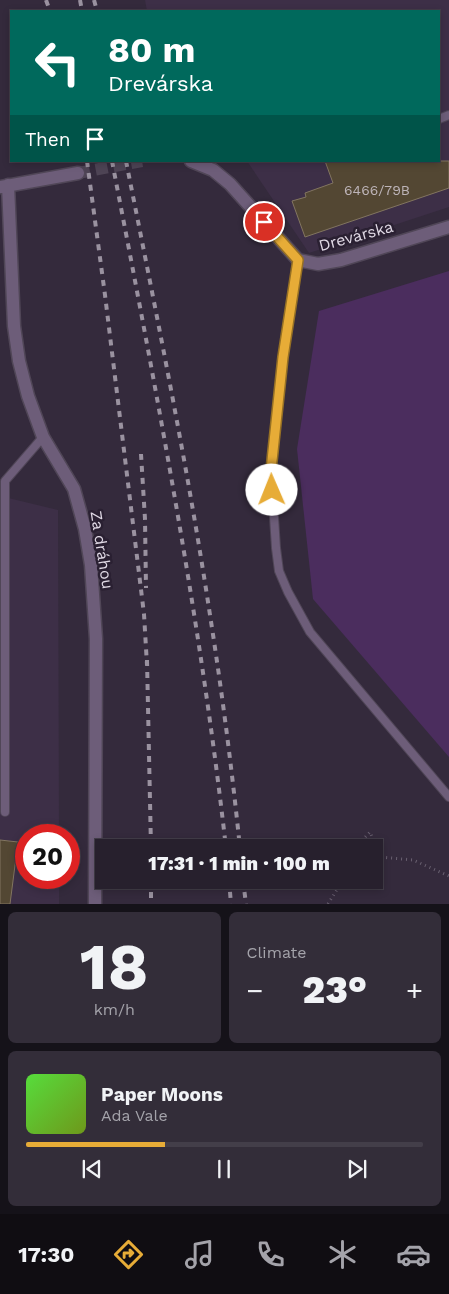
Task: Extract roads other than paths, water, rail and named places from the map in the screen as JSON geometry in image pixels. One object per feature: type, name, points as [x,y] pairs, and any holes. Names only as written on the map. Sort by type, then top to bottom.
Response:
[{"type":"street","name":"Drevárska","points":[[193,162],[213,170],[230,184],[298,260],[318,264],[341,260],[449,226]]},
{"type":"street","points":[[4,186],[78,173]]},
{"type":"street","name":"Za dráhou","points":[[4,186],[14,326],[28,396],[44,437],[74,489],[85,529],[91,565],[96,639],[95,904]]},
{"type":"lane","points":[[298,260],[283,357],[271,470],[279,570],[288,592],[310,632],[449,797]]},
{"type":"lane","points":[[4,812],[5,482],[44,437]]},
{"type":"tunnel","points":[[78,173],[137,162]]},
{"type":"railway","points":[[46,0],[50,10]]},
{"type":"railway","points":[[80,0],[82,10]]},
{"type":"railway","points":[[94,0],[97,10]]},
{"type":"railway","points":[[87,162],[144,614],[147,665]]},
{"type":"railway","points":[[112,162],[176,503],[203,675],[225,839]]},
{"type":"railway","points":[[126,162],[171,388],[201,558],[223,702],[239,839]]},
{"type":"railway","points":[[141,454],[145,519],[146,588]]},
{"type":"railway","points":[[147,660],[151,839]]},
{"type":"railway","points":[[151,889],[151,904]]},
{"type":"railway","points":[[230,889],[231,904]]},
{"type":"railway","points":[[244,889],[246,904]]}]
